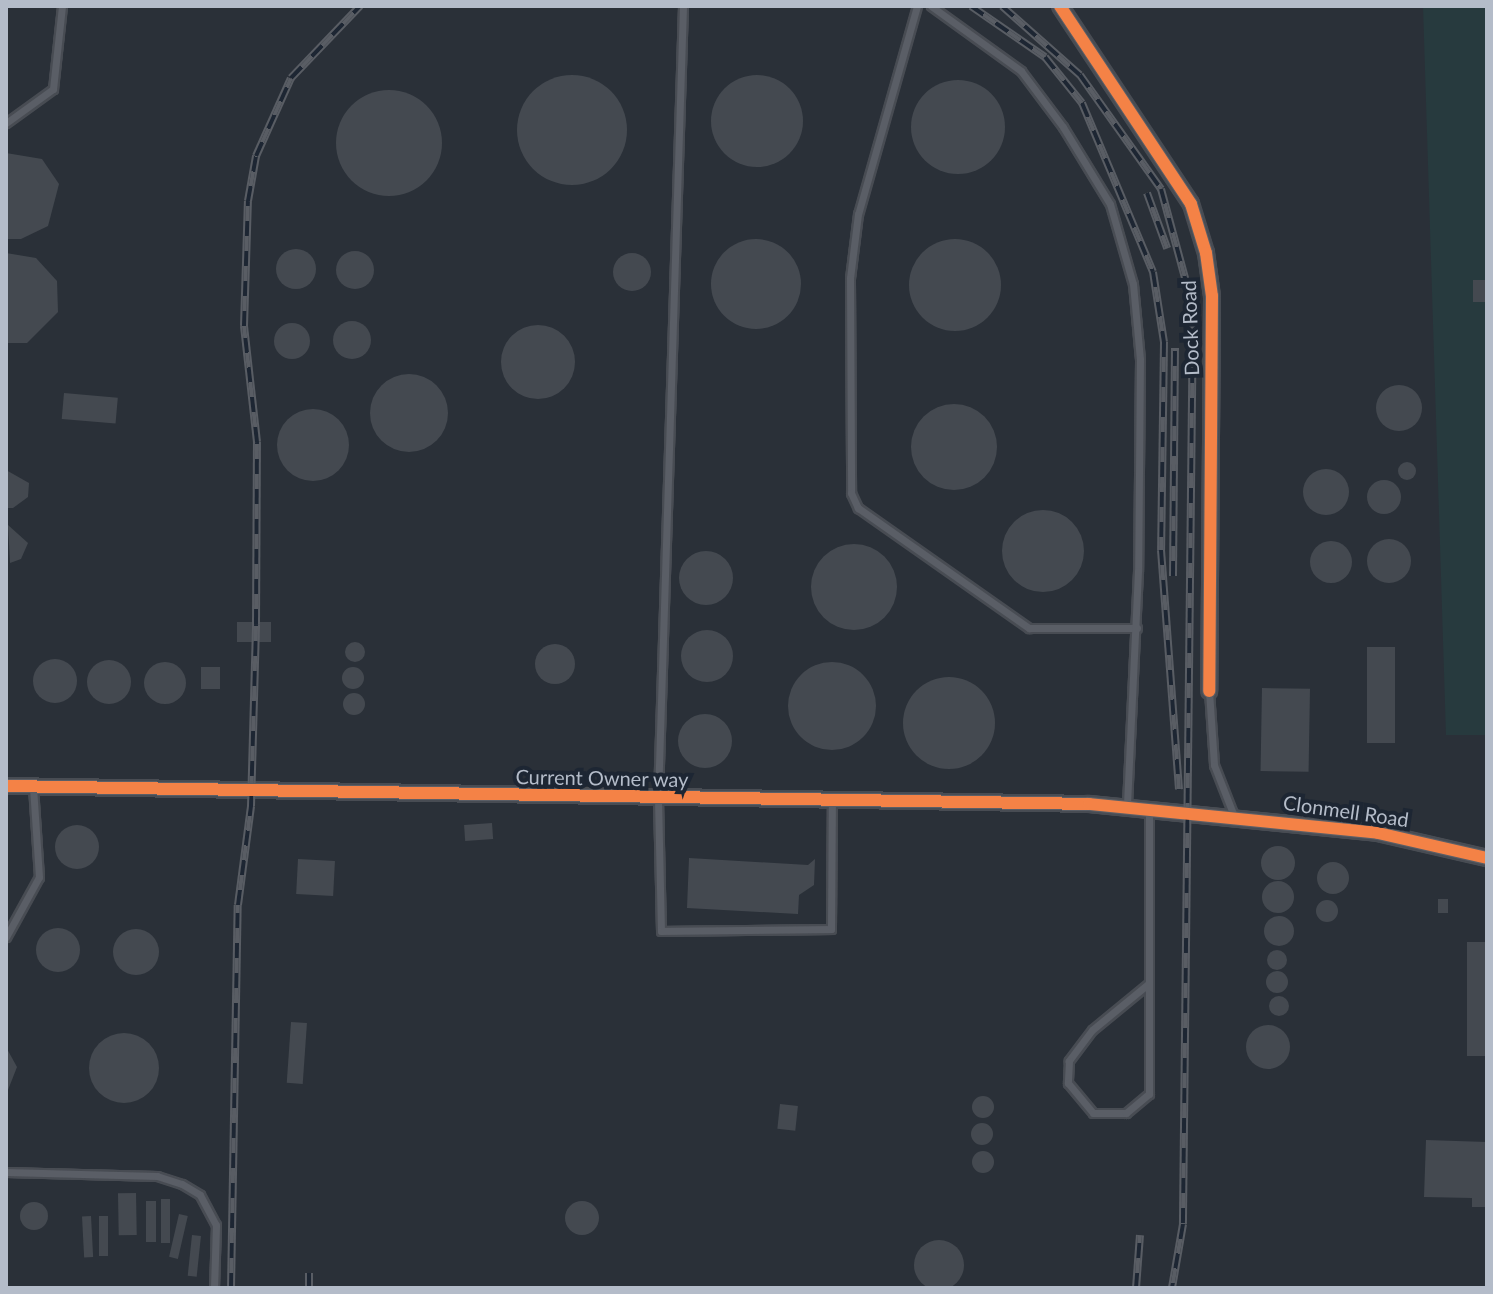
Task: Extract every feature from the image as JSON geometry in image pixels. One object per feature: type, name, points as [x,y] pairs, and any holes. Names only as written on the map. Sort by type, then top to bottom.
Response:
[{"type":"street","name":"Dock Road","points":[[1060,6],[1191,204],[1206,253],[1212,296],[1209,691]]},
{"type":"street","name":"Current Owner way","points":[[6,786],[1127,807],[1197,813]]},
{"type":"street","name":"Clonmell Road","points":[[1197,813],[1378,833],[1487,858]]},
{"type":"lane","points":[[6,123],[53,89],[62,6]]},
{"type":"lane","points":[[683,6],[658,799],[661,931],[831,929],[832,801]]},
{"type":"lane","points":[[917,6],[858,214],[850,278],[851,493],[858,508],[1029,628],[1137,628]]},
{"type":"lane","points":[[931,6],[1021,71],[1110,204],[1133,284],[1140,359],[1137,628],[1127,807]]},
{"type":"lane","points":[[1209,691],[1214,765],[1234,816]]},
{"type":"lane","points":[[6,937],[39,877],[33,787]]},
{"type":"lane","points":[[1148,984],[1092,1030],[1069,1061],[1068,1083],[1093,1113],[1126,1113],[1149,1094],[1149,809]]},
{"type":"lane","points":[[6,1172],[157,1176],[182,1184],[200,1195],[216,1225],[214,1288]]},
{"type":"green space","points":[[1423,6],[1487,6],[1487,735],[1446,735]]},
{"type":"building","points":[[572,75],[593,79],[611,91],[623,109],[627,130],[623,151],[611,169],[593,181],[572,185],[551,181],[533,169],[521,151],[517,130],[521,109],[533,91],[551,79]]},
{"type":"building","points":[[757,75],[775,78],[790,88],[800,103],[803,121],[800,139],[790,154],[775,164],[757,167],[739,164],[724,154],[714,139],[711,121],[714,103],[724,88],[739,78]]},
{"type":"building","points":[[958,80],[976,84],[991,94],[1001,109],[1005,127],[1001,145],[991,160],[976,170],[958,174],[940,170],[925,160],[915,145],[911,127],[915,109],[925,94],[940,84]]},
{"type":"building","points":[[389,90],[409,94],[426,106],[438,123],[442,143],[438,163],[426,180],[409,192],[389,196],[369,192],[352,180],[340,163],[336,143],[340,123],[352,106],[369,94]]},
{"type":"building","points":[[6,153],[42,159],[59,184],[48,226],[21,239],[6,239]]},
{"type":"building","points":[[747,239],[765,239],[781,246],[794,259],[801,275],[801,293],[794,309],[781,322],[765,329],[747,329],[731,322],[718,309],[711,293],[711,275],[718,259],[731,246]]},
{"type":"building","points":[[955,239],[972,243],[987,253],[997,268],[1001,285],[997,302],[987,317],[972,327],[955,331],[938,327],[923,317],[913,302],[909,285],[913,268],[923,253],[938,243]]},
{"type":"building","points":[[296,249],[310,255],[316,269],[310,283],[296,289],[282,283],[276,269],[282,255]]},
{"type":"building","points":[[355,251],[369,256],[374,270],[369,284],[355,289],[341,284],[336,270],[341,256]]},
{"type":"building","points":[[6,253],[36,258],[57,281],[58,312],[27,343],[6,343]]},
{"type":"building","points":[[632,253],[645,259],[651,272],[645,285],[632,291],[619,285],[613,272],[619,259]]},
{"type":"building","points":[[1473,280],[1487,280],[1487,302],[1473,302]]},
{"type":"building","points":[[352,321],[366,326],[371,340],[366,354],[352,359],[338,354],[333,340],[338,326]]},
{"type":"building","points":[[292,323],[305,328],[310,341],[305,354],[292,359],[279,354],[274,341],[279,328]]},
{"type":"building","points":[[538,325],[552,328],[564,336],[572,348],[575,362],[572,376],[564,388],[552,396],[538,399],[524,396],[512,388],[504,376],[501,362],[504,348],[512,336],[524,328]]},
{"type":"building","points":[[409,374],[424,377],[441,391],[448,413],[445,428],[431,445],[409,452],[394,449],[377,435],[370,413],[373,398],[387,381]]},
{"type":"building","points":[[1399,385],[1415,392],[1422,408],[1415,424],[1399,431],[1383,424],[1376,408],[1383,392]]},
{"type":"building","points":[[64,393],[118,398],[116,424],[62,419]]},
{"type":"building","points":[[954,404],[970,408],[984,417],[993,431],[997,447],[993,463],[984,477],[970,486],[954,490],[938,486],[924,477],[915,463],[911,447],[915,431],[924,417],[938,408]]},
{"type":"building","points":[[313,409],[333,415],[343,425],[349,445],[343,465],[333,475],[313,481],[293,475],[283,465],[277,445],[283,425],[293,415]]},
{"type":"building","points":[[1407,462],[1416,471],[1407,480],[1398,471]]},
{"type":"building","points":[[1326,469],[1343,475],[1349,492],[1343,509],[1326,515],[1309,509],[1303,492],[1309,475]]},
{"type":"building","points":[[6,470],[29,483],[28,497],[13,508],[6,508]]},
{"type":"building","points":[[1384,480],[1396,485],[1401,497],[1396,509],[1384,514],[1372,509],[1367,497],[1372,485]]},
{"type":"building","points":[[1043,510],[1059,513],[1072,522],[1081,535],[1084,551],[1081,567],[1072,580],[1059,589],[1043,592],[1027,589],[1014,580],[1005,567],[1002,551],[1005,535],[1014,522],[1027,513]]},
{"type":"building","points":[[8,525],[28,543],[21,559],[10,563]]},
{"type":"building","points":[[1389,539],[1405,545],[1411,561],[1405,577],[1389,583],[1373,577],[1367,561],[1373,545]]},
{"type":"building","points":[[1331,541],[1346,547],[1352,562],[1346,577],[1331,583],[1316,577],[1310,562],[1316,547]]},
{"type":"building","points":[[846,544],[862,544],[885,556],[894,570],[897,587],[894,604],[885,618],[862,630],[846,630],[830,623],[818,611],[811,595],[811,579],[818,563],[830,551]]},
{"type":"building","points":[[706,551],[725,559],[733,578],[725,597],[706,605],[687,597],[679,578],[687,559]]},
{"type":"building","points":[[237,622],[271,622],[271,642],[237,642]]},
{"type":"building","points":[[707,630],[726,637],[733,656],[726,675],[707,682],[688,675],[681,656],[688,637]]},
{"type":"building","points":[[355,642],[362,645],[365,652],[362,659],[355,662],[348,659],[345,652],[348,645]]},
{"type":"building","points":[[555,644],[569,650],[575,664],[569,678],[555,684],[541,678],[535,664],[541,650]]},
{"type":"building","points":[[1367,647],[1395,647],[1395,743],[1367,743]]},
{"type":"building","points":[[55,659],[71,665],[77,681],[71,697],[55,703],[39,697],[33,681],[39,665]]},
{"type":"building","points":[[109,660],[125,666],[131,682],[125,698],[109,704],[93,698],[87,682],[93,666]]},
{"type":"building","points":[[165,662],[180,668],[186,683],[180,698],[165,704],[150,698],[144,683],[150,668]]},
{"type":"building","points":[[832,662],[849,665],[863,675],[873,689],[876,706],[873,723],[863,737],[849,747],[832,750],[815,747],[801,737],[791,723],[788,706],[791,689],[801,675],[815,665]]},
{"type":"building","points":[[201,667],[220,667],[220,689],[201,689]]},
{"type":"building","points":[[353,667],[361,670],[364,678],[361,686],[353,689],[345,686],[342,678],[345,670]]},
{"type":"building","points":[[949,677],[966,681],[981,691],[991,706],[995,723],[991,740],[981,755],[966,765],[949,769],[932,765],[917,755],[907,740],[903,723],[907,706],[917,691],[932,681]]},
{"type":"building","points":[[1262,688],[1310,689],[1309,772],[1261,771]]},
{"type":"building","points":[[354,693],[362,696],[365,704],[362,712],[354,715],[346,712],[343,704],[346,696]]},
{"type":"building","points":[[705,714],[724,722],[732,741],[724,760],[705,768],[686,760],[678,741],[686,722]]},
{"type":"building","points":[[492,823],[493,839],[465,841],[464,825]]},
{"type":"building","points":[[77,825],[93,831],[99,847],[93,863],[77,869],[61,863],[55,847],[61,831]]},
{"type":"building","points":[[1278,846],[1290,851],[1295,863],[1290,875],[1278,880],[1266,875],[1261,863],[1266,851]]},
{"type":"building","points":[[689,858],[808,865],[815,859],[814,885],[799,895],[798,914],[687,908]]},
{"type":"building","points":[[298,859],[335,861],[333,896],[296,894]]},
{"type":"building","points":[[1333,862],[1344,867],[1349,878],[1344,889],[1333,894],[1322,889],[1317,878],[1322,867]]},
{"type":"building","points":[[1278,881],[1289,886],[1294,897],[1289,908],[1278,913],[1267,908],[1262,897],[1267,886]]},
{"type":"building","points":[[1438,899],[1448,899],[1448,913],[1438,913]]},
{"type":"building","points":[[1327,900],[1335,903],[1338,911],[1335,919],[1327,922],[1319,919],[1316,911],[1319,903]]},
{"type":"building","points":[[1279,916],[1290,920],[1294,931],[1290,942],[1279,946],[1268,942],[1264,931],[1268,920]]},
{"type":"building","points":[[58,928],[73,935],[80,950],[73,965],[58,972],[43,965],[36,950],[43,935]]},
{"type":"building","points":[[136,929],[152,936],[159,952],[152,968],[136,975],[120,968],[113,952],[120,936]]},
{"type":"building","points":[[1467,942],[1487,942],[1487,1056],[1467,1056]]},
{"type":"building","points":[[1277,950],[1284,953],[1287,960],[1284,967],[1277,970],[1270,967],[1267,960],[1270,953]]},
{"type":"building","points":[[1277,971],[1288,982],[1277,993],[1266,982]]},
{"type":"building","points":[[1279,996],[1286,999],[1289,1006],[1286,1013],[1279,1016],[1272,1013],[1269,1006],[1272,999]]},
{"type":"building","points":[[291,1022],[307,1023],[303,1084],[287,1083]]},
{"type":"building","points":[[1268,1025],[1284,1031],[1290,1047],[1284,1063],[1268,1069],[1252,1063],[1246,1047],[1252,1031]]},
{"type":"building","points":[[124,1033],[149,1043],[159,1068],[149,1093],[124,1103],[99,1093],[89,1068],[99,1043]]},
{"type":"building","points":[[6,1047],[17,1067],[6,1095]]},
{"type":"building","points":[[983,1096],[991,1099],[994,1107],[991,1115],[983,1118],[975,1115],[972,1107],[975,1099]]},
{"type":"building","points":[[780,1104],[798,1106],[795,1131],[777,1129]]},
{"type":"building","points":[[982,1123],[990,1126],[993,1134],[990,1142],[982,1145],[974,1142],[971,1134],[974,1126]]},
{"type":"building","points":[[1426,1140],[1487,1142],[1487,1207],[1472,1207],[1472,1198],[1424,1197]]},
{"type":"building","points":[[983,1151],[991,1154],[994,1162],[991,1170],[983,1173],[975,1170],[972,1162],[975,1154]]},
{"type":"building","points":[[118,1193],[136,1193],[137,1235],[119,1235]]},
{"type":"building","points":[[161,1199],[170,1199],[170,1243],[161,1243]]},
{"type":"building","points":[[146,1201],[156,1201],[156,1242],[146,1242]]},
{"type":"building","points":[[582,1201],[594,1206],[599,1218],[594,1230],[582,1235],[570,1230],[565,1218],[570,1206]]},
{"type":"building","points":[[34,1202],[44,1206],[48,1216],[44,1226],[34,1230],[24,1226],[20,1216],[24,1206]]},
{"type":"building","points":[[179,1214],[188,1216],[178,1259],[169,1257]]},
{"type":"building","points":[[82,1216],[91,1216],[93,1257],[84,1257]]},
{"type":"building","points":[[99,1216],[108,1216],[108,1256],[99,1256]]},
{"type":"building","points":[[192,1235],[201,1236],[197,1277],[188,1276]]},
{"type":"building","points":[[929,1241],[949,1241],[963,1255],[963,1275],[949,1289],[929,1289],[915,1275],[915,1255]]},
{"type":"railway","points":[[231,1288],[238,905],[251,806],[256,624],[257,442],[244,326],[248,201],[256,156],[291,78],[360,6]]},
{"type":"railway","points":[[971,6],[1045,57],[1082,103],[1153,272],[1164,342],[1161,550],[1179,789]]},
{"type":"railway","points":[[1002,6],[1080,75],[1161,189],[1193,308],[1183,1224],[1172,1288]]},
{"type":"railway","points":[[1147,193],[1167,248]]},
{"type":"railway","points":[[1173,576],[1175,348]]},
{"type":"railway","points":[[1136,1288],[1140,1235]]},
{"type":"railway","points":[[309,1273],[309,1288]]},
{"type":"cycle path","points":[[1060,6],[1191,204],[1206,253],[1212,296],[1209,691]]},
{"type":"cycle path","points":[[6,786],[1089,804],[1378,833],[1487,858]]}]
